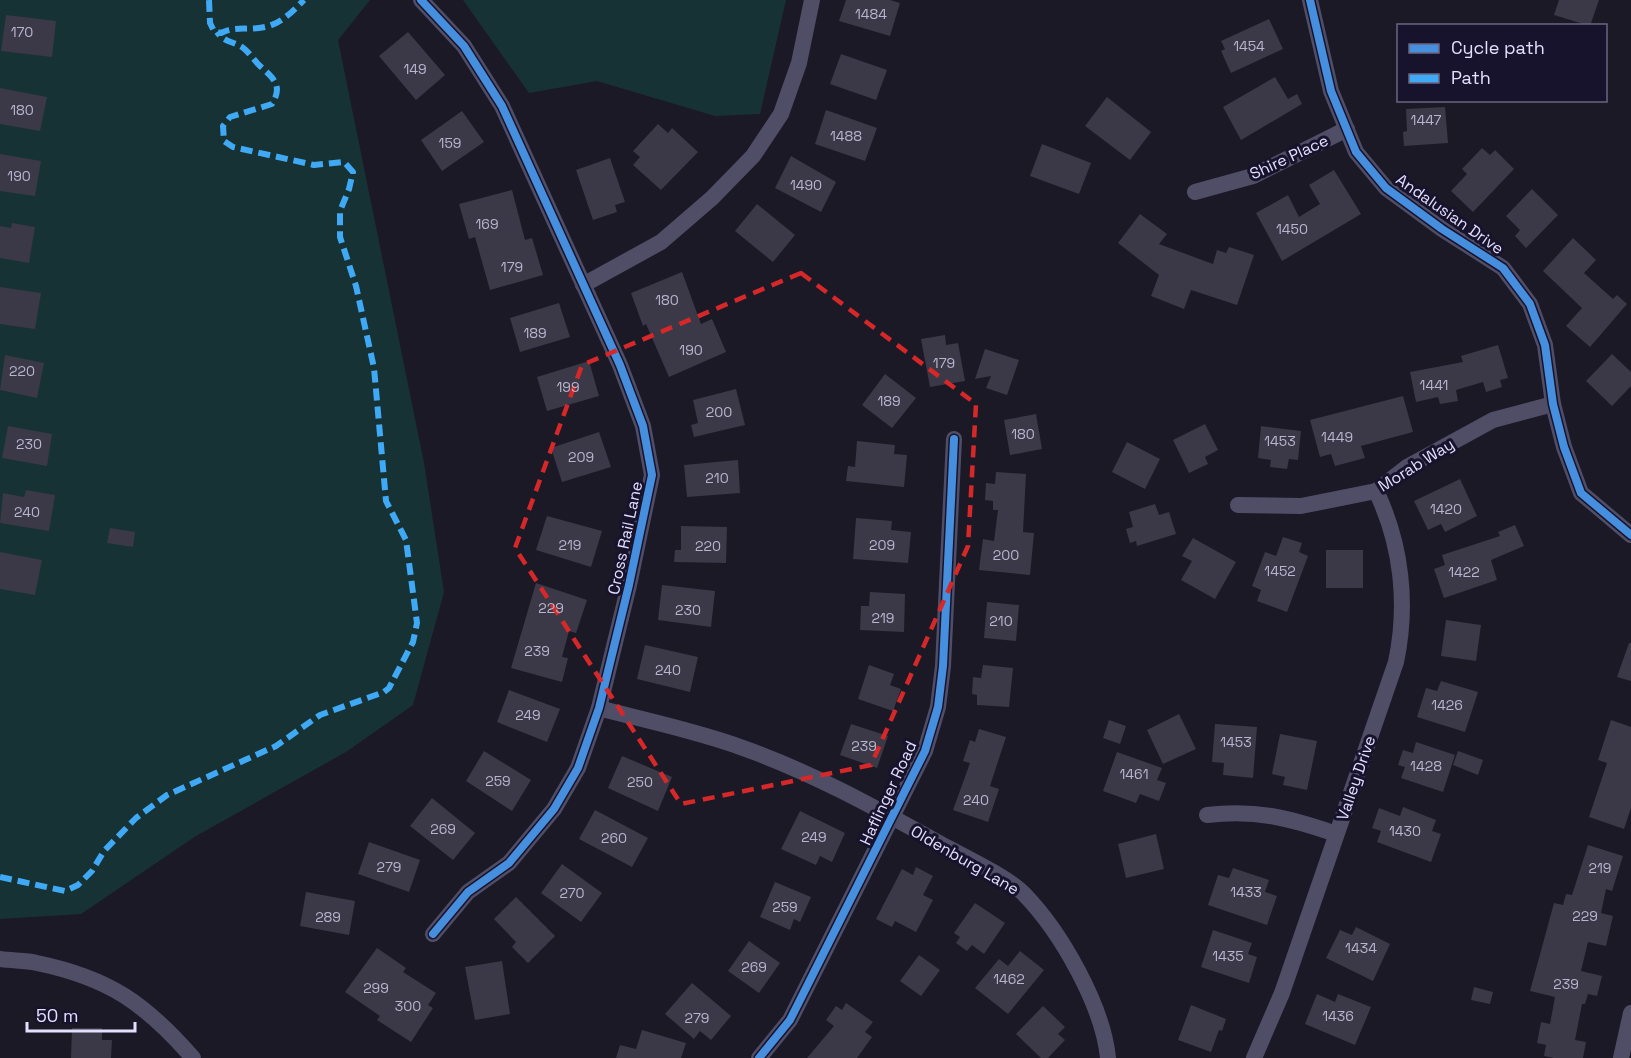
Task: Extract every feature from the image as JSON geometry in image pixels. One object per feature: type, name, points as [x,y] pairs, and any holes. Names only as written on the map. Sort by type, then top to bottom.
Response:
[{"type":"street","name":"Cross Rail Lane","points":[[421,0],[464,46],[502,106],[620,366],[643,426],[652,475],[599,708],[578,768],[554,809],[509,863],[468,892],[433,934]]},
{"type":"street","points":[[583,285],[661,242],[712,198],[753,156],[781,114],[799,63],[812,0]]},
{"type":"street","name":"Andalusian Drive","points":[[1310,0],[1331,91],[1356,152],[1386,188],[1442,229],[1503,268],[1530,304],[1545,345],[1553,404],[1564,447],[1581,493],[1631,535]]},
{"type":"street","name":"Shire Place","points":[[1195,192],[1253,176],[1347,129]]},
{"type":"street","name":"Morab Way","points":[[1238,505],[1301,506],[1376,491],[1407,467],[1493,420],[1553,404]]},
{"type":"street","name":"Haflinger Road","points":[[759,1058],[790,1020],[893,819],[925,751],[938,707],[943,666],[954,439]]},
{"type":"street","name":"Valley Drive","points":[[1254,1058],[1282,993],[1396,662],[1401,639],[1404,615],[1396,549],[1389,517],[1376,491]]},
{"type":"street","name":"Oldenburg Lane","points":[[599,708],[741,747],[787,765],[977,863],[1024,893],[1054,935],[1090,993],[1106,1041],[1108,1058]]},
{"type":"street","points":[[1207,815],[1234,812],[1275,815],[1336,834]]},
{"type":"street","points":[[0,959],[36,963],[101,981],[156,1017],[193,1058]]},
{"type":"street","points":[[1622,1058],[1631,1013]]},
{"type":"highlighted area","points":[[801,273],[976,404],[968,546],[871,765],[681,804],[515,548],[582,365]]},
{"type":"green space","points":[[0,0],[370,0],[338,40],[424,463],[444,592],[413,705],[346,752],[196,836],[81,914],[0,919]]},
{"type":"green space","points":[[463,0],[786,0],[760,114],[715,116],[597,81],[529,93]]},
{"type":"building","points":[[846,0],[890,0],[900,3],[890,36],[839,21]]},
{"type":"building","points":[[1559,0],[1599,0],[1591,24],[1554,15]]},
{"type":"building","points":[[6,15],[56,21],[52,57],[1,51]]},
{"type":"building","points":[[1269,19],[1283,49],[1231,73],[1221,51],[1225,49],[1221,41]]},
{"type":"building","points":[[408,32],[445,75],[416,100],[379,56]]},
{"type":"building","points":[[841,54],[887,70],[876,100],[830,84]]},
{"type":"building","points":[[1275,77],[1288,99],[1297,94],[1302,104],[1241,140],[1223,107]]},
{"type":"building","points":[[0,88],[47,97],[40,131],[0,124]]},
{"type":"building","points":[[1107,97],[1151,132],[1130,160],[1085,126]]},
{"type":"building","points":[[1445,107],[1448,143],[1404,146],[1403,132],[1407,131],[1406,109]]},
{"type":"building","points":[[826,110],[877,128],[865,161],[815,144]]},
{"type":"building","points":[[462,111],[484,142],[442,171],[421,140]]},
{"type":"building","points":[[658,124],[668,133],[672,128],[698,152],[661,190],[633,165],[640,157],[633,151]]},
{"type":"building","points":[[1042,144],[1091,163],[1079,194],[1030,176]]},
{"type":"building","points":[[1482,148],[1490,155],[1495,150],[1514,169],[1473,212],[1451,191],[1467,174],[1462,169]]},
{"type":"building","points":[[0,154],[41,161],[35,196],[0,191]]},
{"type":"building","points":[[791,156],[836,182],[821,212],[775,188]]},
{"type":"building","points":[[610,158],[625,202],[615,205],[617,212],[593,220],[576,170]]},
{"type":"building","points":[[1334,170],[1361,214],[1282,261],[1256,213],[1288,195],[1299,217],[1320,204],[1309,185]]},
{"type":"building","points":[[1532,189],[1558,215],[1526,248],[1515,236],[1520,230],[1506,216]]},
{"type":"building","points":[[512,190],[525,240],[532,238],[543,275],[490,290],[475,237],[469,239],[459,204]]},
{"type":"building","points":[[757,204],[795,235],[773,262],[735,231]]},
{"type":"building","points":[[1140,214],[1167,234],[1159,244],[1213,264],[1217,250],[1226,253],[1229,247],[1254,255],[1237,305],[1191,290],[1184,309],[1151,296],[1159,275],[1118,243]]},
{"type":"building","points":[[12,223],[35,227],[29,263],[0,258],[0,226],[11,228]]},
{"type":"building","points":[[1573,238],[1596,260],[1584,273],[1613,299],[1617,295],[1627,304],[1590,347],[1566,326],[1582,308],[1543,271]]},
{"type":"building","points":[[682,272],[701,324],[712,319],[726,352],[669,377],[646,324],[643,326],[631,293]]},
{"type":"building","points":[[0,287],[41,293],[35,329],[0,324]]},
{"type":"building","points":[[559,303],[570,337],[520,352],[510,318]]},
{"type":"building","points":[[945,335],[946,345],[958,343],[965,381],[930,387],[921,339]]},
{"type":"building","points":[[1498,345],[1508,378],[1500,380],[1502,387],[1486,392],[1483,382],[1456,390],[1458,401],[1440,404],[1438,397],[1416,402],[1410,372],[1463,362],[1461,356]]},
{"type":"building","points":[[985,349],[1019,360],[1007,395],[986,388],[991,376],[975,379]]},
{"type":"building","points":[[1612,354],[1631,372],[1631,386],[1612,406],[1586,381]]},
{"type":"building","points":[[5,355],[44,363],[37,398],[0,390]]},
{"type":"building","points":[[589,361],[599,396],[547,411],[537,377]]},
{"type":"building","points":[[885,374],[916,398],[892,428],[862,405]]},
{"type":"building","points":[[736,389],[745,425],[694,437],[691,425],[698,423],[693,400]]},
{"type":"building","points":[[1403,396],[1413,432],[1361,446],[1365,458],[1335,466],[1331,454],[1320,457],[1310,420]]},
{"type":"building","points":[[1036,414],[1042,449],[1010,455],[1004,420]]},
{"type":"building","points":[[1205,424],[1218,450],[1205,457],[1208,464],[1189,473],[1173,440]]},
{"type":"building","points":[[8,426],[52,434],[47,466],[2,458]]},
{"type":"building","points":[[1261,426],[1301,431],[1298,460],[1289,459],[1287,469],[1270,467],[1271,460],[1258,458]]},
{"type":"building","points":[[599,432],[611,467],[562,482],[551,448]]},
{"type":"building","points":[[857,441],[895,445],[894,454],[907,455],[904,487],[846,481],[848,466],[855,467]]},
{"type":"building","points":[[1127,442],[1160,459],[1145,489],[1112,472]]},
{"type":"building","points":[[738,460],[740,493],[687,497],[684,465]]},
{"type":"building","points":[[996,472],[1026,474],[1023,532],[1034,533],[1030,575],[979,570],[983,539],[994,541],[998,510],[993,510],[993,501],[985,500],[986,483],[995,484]]},
{"type":"building","points":[[1460,479],[1477,516],[1445,532],[1441,524],[1428,530],[1414,501]]},
{"type":"building","points":[[26,490],[55,495],[49,531],[0,523],[3,493],[24,497]]},
{"type":"building","points":[[1155,504],[1159,515],[1169,512],[1176,534],[1137,546],[1136,541],[1130,543],[1126,529],[1133,527],[1129,512]]},
{"type":"building","points":[[547,516],[602,531],[591,567],[536,550]]},
{"type":"building","points":[[856,518],[892,521],[891,530],[911,532],[908,563],[853,559]]},
{"type":"building","points":[[1515,525],[1524,546],[1491,560],[1497,580],[1444,598],[1434,569],[1445,565],[1442,555],[1500,536],[1498,532]]},
{"type":"building","points":[[681,526],[727,527],[726,563],[674,562],[675,550],[681,550]]},
{"type":"building","points":[[110,528],[135,532],[133,547],[107,543]]},
{"type":"building","points":[[1283,537],[1302,543],[1299,552],[1308,556],[1287,612],[1257,601],[1261,590],[1252,586],[1265,552],[1276,556]]},
{"type":"building","points":[[1193,538],[1236,562],[1215,599],[1181,580],[1192,561],[1182,556]]},
{"type":"building","points":[[1326,550],[1363,550],[1363,588],[1326,588]]},
{"type":"building","points":[[0,552],[42,560],[35,595],[0,589]]},
{"type":"building","points":[[536,583],[587,600],[576,633],[569,631],[562,657],[568,658],[562,682],[511,668]]},
{"type":"building","points":[[662,585],[715,591],[711,627],[658,620]]},
{"type":"building","points":[[870,592],[905,594],[904,632],[860,630],[861,606],[869,606]]},
{"type":"building","points":[[987,602],[1019,605],[1016,641],[984,638]]},
{"type":"building","points":[[1446,620],[1481,625],[1476,661],[1441,656]]},
{"type":"building","points":[[1629,643],[1631,643],[1631,681],[1617,677]]},
{"type":"building","points":[[645,645],[698,657],[690,692],[637,679]]},
{"type":"building","points":[[869,665],[894,674],[890,685],[901,689],[893,711],[858,699]]},
{"type":"building","points":[[983,665],[1013,668],[1009,707],[977,705],[977,695],[972,694],[973,677],[981,678]]},
{"type":"building","points":[[1441,681],[1478,692],[1465,732],[1417,717],[1426,688],[1437,691]]},
{"type":"building","points":[[509,690],[560,709],[547,742],[497,722]]},
{"type":"building","points":[[1179,714],[1196,749],[1163,764],[1147,730]]},
{"type":"building","points":[[1109,720],[1126,726],[1120,744],[1103,738]]},
{"type":"building","points":[[1611,720],[1631,727],[1631,808],[1624,829],[1589,817],[1607,763],[1598,760]]},
{"type":"building","points":[[851,724],[888,736],[877,768],[840,755]]},
{"type":"building","points":[[1215,724],[1257,727],[1253,778],[1223,775],[1224,763],[1212,762]]},
{"type":"building","points":[[979,729],[1006,737],[990,786],[999,789],[988,822],[953,810],[970,763],[963,761],[970,740],[975,742]]},
{"type":"building","points":[[1280,734],[1317,741],[1307,790],[1283,785],[1285,777],[1272,774]]},
{"type":"building","points":[[1416,742],[1455,755],[1443,792],[1401,778],[1405,767],[1398,765],[1403,750],[1413,753]]},
{"type":"building","points":[[484,751],[531,780],[512,811],[466,781]]},
{"type":"building","points":[[1458,751],[1483,760],[1478,775],[1453,765]]},
{"type":"building","points":[[1117,752],[1162,768],[1157,780],[1166,783],[1159,801],[1140,794],[1136,803],[1103,791]]},
{"type":"building","points":[[622,756],[672,777],[658,811],[608,788]]},
{"type":"building","points":[[432,798],[475,833],[453,860],[410,826]]},
{"type":"building","points":[[1403,807],[1436,820],[1432,831],[1441,834],[1431,862],[1377,842],[1381,831],[1372,828],[1379,808],[1400,816]]},
{"type":"building","points":[[595,810],[648,838],[632,867],[579,839]]},
{"type":"building","points":[[800,811],[845,833],[832,862],[820,856],[816,865],[781,849]]},
{"type":"building","points":[[1156,834],[1164,869],[1126,878],[1118,844]]},
{"type":"building","points":[[369,842],[420,860],[409,892],[358,874]]},
{"type":"building","points":[[1588,845],[1623,856],[1612,891],[1606,889],[1601,913],[1613,916],[1606,946],[1588,942],[1581,971],[1602,976],[1597,996],[1588,994],[1585,1004],[1582,1004],[1575,1040],[1586,1042],[1583,1058],[1554,1058],[1544,1056],[1546,1045],[1537,1043],[1541,1022],[1550,1024],[1555,997],[1530,991],[1554,903],[1563,905],[1566,894],[1572,895]]},
{"type":"building","points":[[562,864],[602,893],[581,922],[541,893]]},
{"type":"building","points":[[916,867],[933,876],[923,895],[933,900],[916,932],[895,921],[892,927],[876,919],[902,869],[913,875]]},
{"type":"building","points":[[1233,868],[1269,880],[1265,892],[1277,896],[1267,925],[1208,905],[1218,875],[1229,878]]},
{"type":"building","points":[[775,882],[811,897],[800,922],[794,919],[790,930],[760,917]]},
{"type":"building","points":[[306,892],[355,901],[349,935],[300,926]]},
{"type":"building","points":[[516,897],[555,936],[528,963],[512,947],[516,942],[494,919]]},
{"type":"building","points":[[975,903],[1005,923],[984,954],[972,945],[967,951],[956,943],[960,937],[954,933]]},
{"type":"building","points":[[1356,927],[1390,944],[1373,981],[1326,958],[1340,930],[1352,935]]},
{"type":"building","points":[[1213,930],[1252,943],[1248,954],[1257,957],[1249,983],[1201,967]]},
{"type":"building","points":[[749,941],[780,963],[759,993],[728,971]]},
{"type":"building","points":[[377,948],[406,968],[403,972],[436,993],[428,1005],[433,1008],[411,1042],[377,1020],[380,1016],[345,992]]},
{"type":"building","points":[[1020,951],[1044,970],[1008,1014],[975,988],[999,959],[1008,966]]},
{"type":"building","points":[[919,955],[940,970],[921,996],[900,981]]},
{"type":"building","points":[[502,961],[510,1014],[475,1020],[465,967]]},
{"type":"building","points":[[692,983],[731,1016],[711,1040],[700,1031],[694,1039],[665,1014]]},
{"type":"building","points":[[1474,987],[1493,992],[1490,1004],[1471,1000]]},
{"type":"building","points":[[1317,994],[1335,1002],[1338,994],[1371,1007],[1355,1045],[1305,1024]]},
{"type":"building","points":[[846,1003],[873,1022],[865,1032],[872,1037],[857,1058],[807,1058],[834,1026],[826,1020],[836,1006],[842,1010]]},
{"type":"building","points":[[1191,1005],[1226,1019],[1222,1031],[1219,1030],[1211,1052],[1178,1040]]},
{"type":"building","points":[[1043,1006],[1065,1027],[1058,1034],[1065,1040],[1048,1058],[1041,1058],[1016,1034]]},
{"type":"building","points":[[72,1028],[102,1028],[102,1040],[112,1040],[111,1058],[71,1058]]},
{"type":"building","points":[[642,1030],[686,1043],[681,1058],[616,1058],[620,1045],[636,1049]]},
{"type":"marked path","points":[[209,0],[210,23],[214,31],[221,33],[273,25],[304,0]]},
{"type":"marked path","points":[[0,877],[65,891],[78,885],[92,871],[104,851],[136,818],[167,795],[276,746],[320,715],[384,692],[389,688],[413,642],[417,623],[406,540],[386,501],[374,368],[356,286],[340,237],[340,211],[353,172],[344,162],[314,165],[233,147],[224,141],[223,126],[230,117],[272,104],[277,86],[244,49],[225,40],[217,32]]},
{"type":"cycle path","points":[[421,0],[464,46],[502,106],[620,365],[643,426],[652,475],[629,585],[599,708],[578,768],[554,809],[509,863],[468,892],[433,934]]},
{"type":"cycle path","points":[[1310,0],[1331,91],[1356,152],[1386,188],[1442,229],[1503,268],[1530,304],[1545,345],[1553,404],[1564,447],[1581,493],[1631,535]]},
{"type":"cycle path","points":[[759,1058],[790,1020],[925,751],[938,707],[943,666],[954,439]]}]
